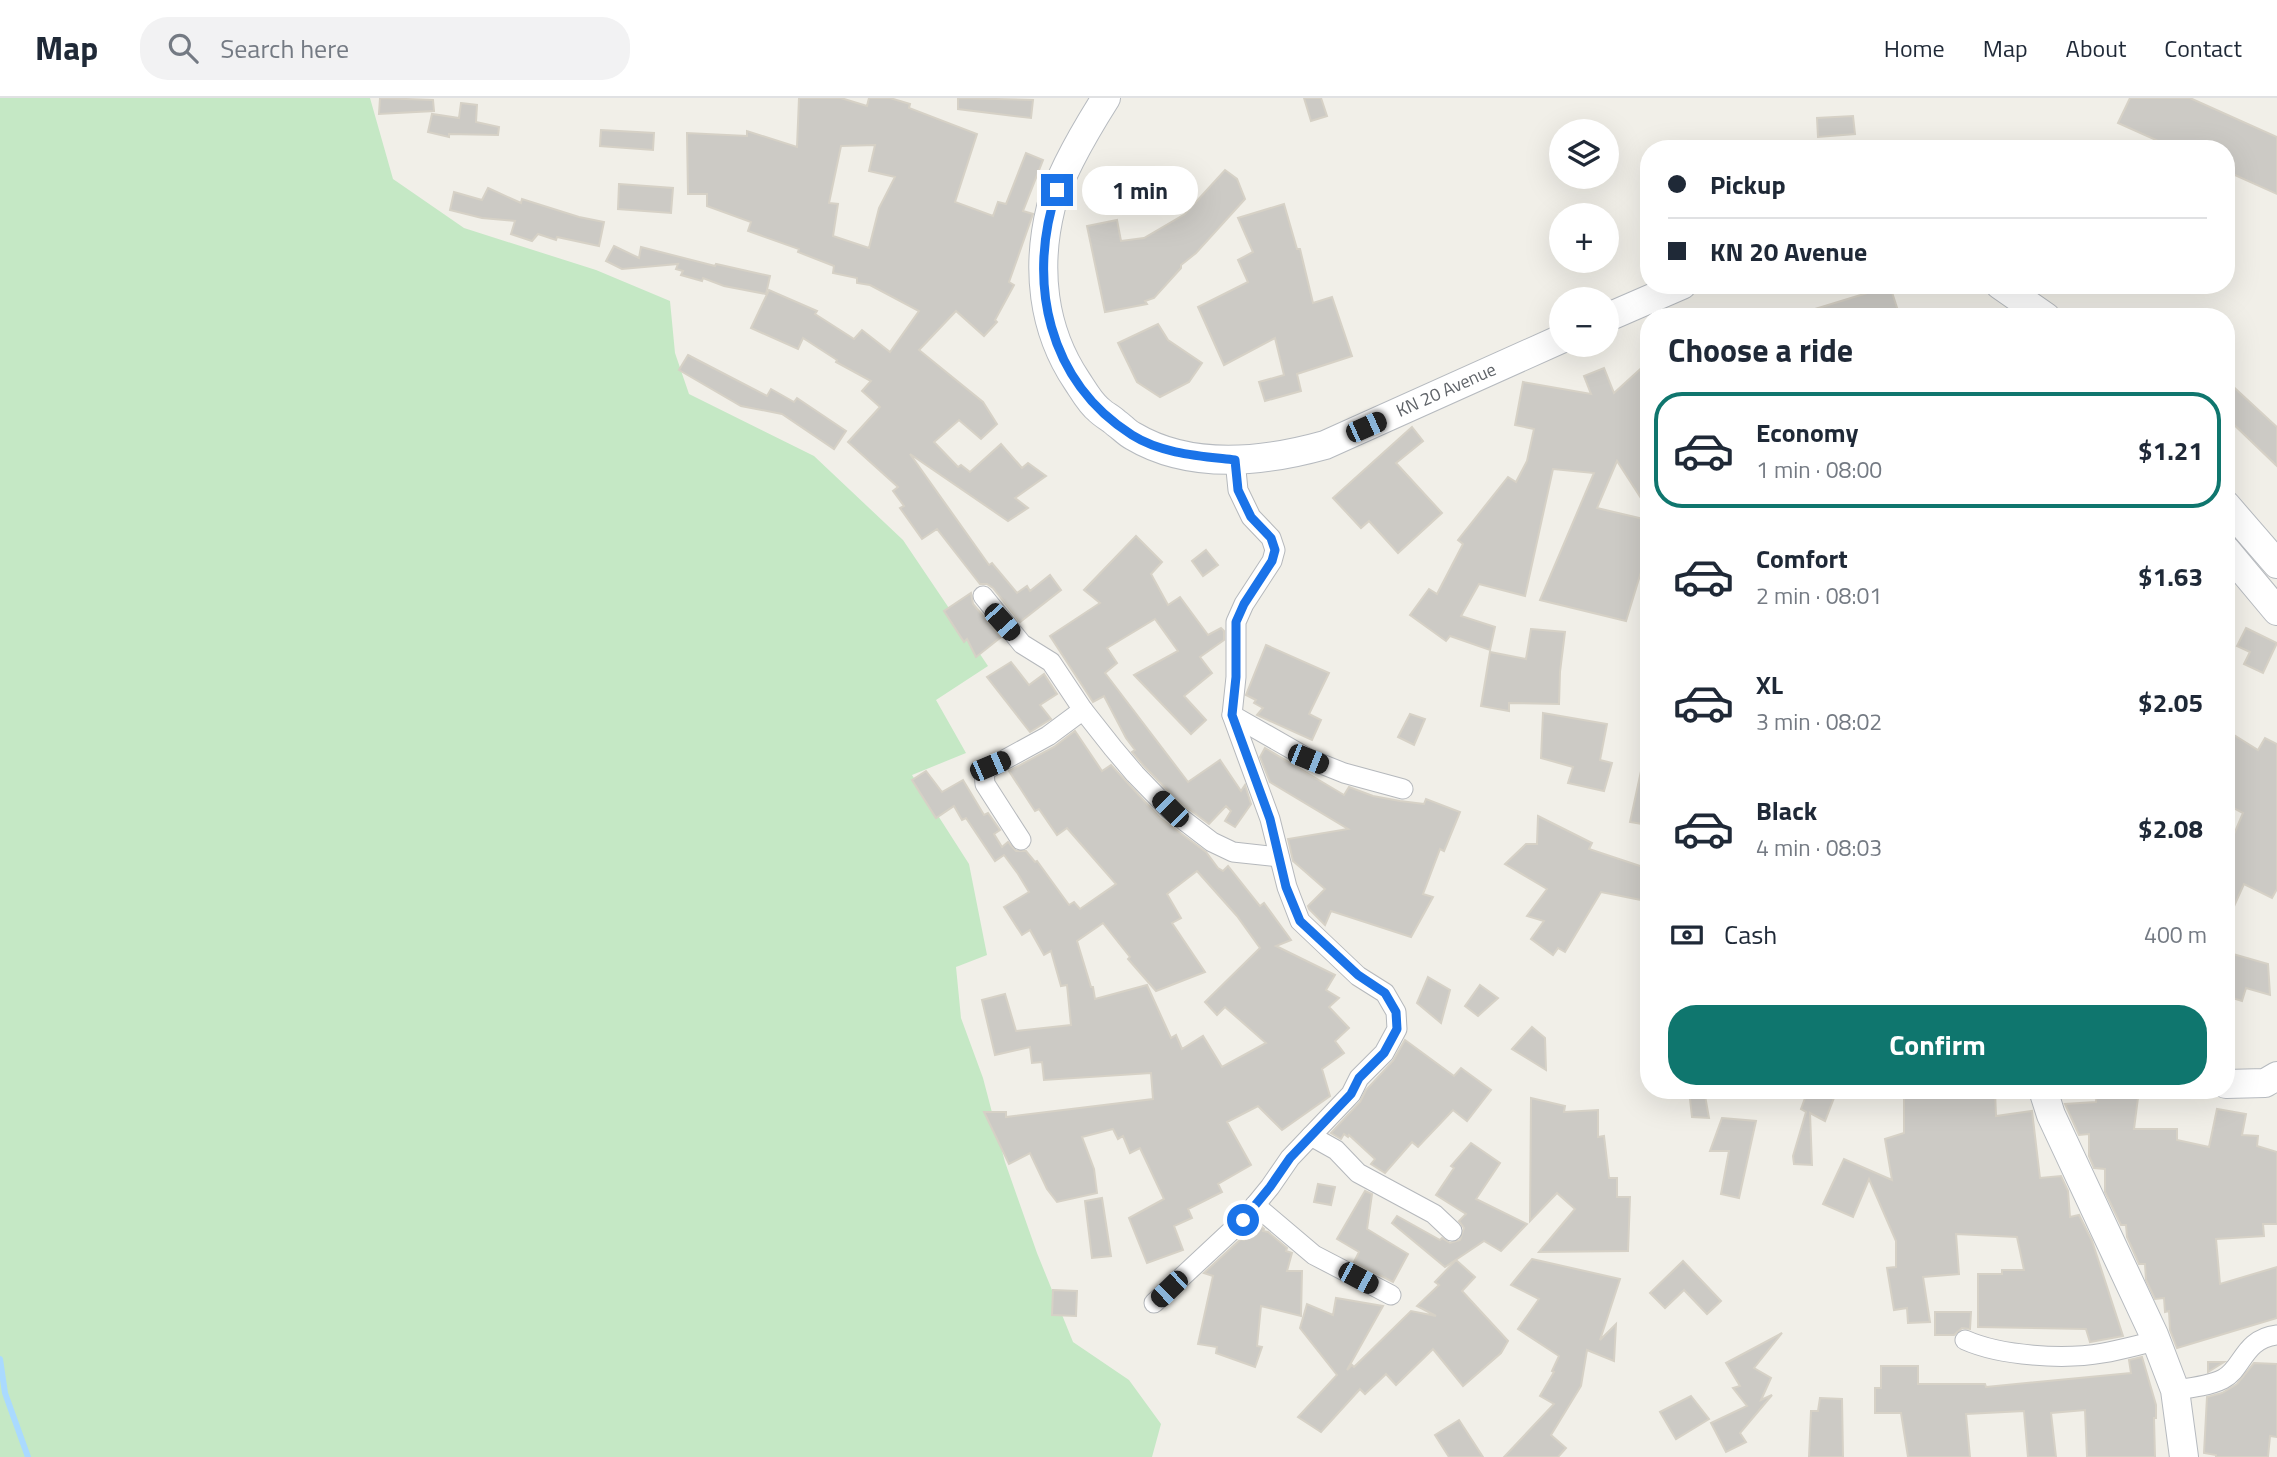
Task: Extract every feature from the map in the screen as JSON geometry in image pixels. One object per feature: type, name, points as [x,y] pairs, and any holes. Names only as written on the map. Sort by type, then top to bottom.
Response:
[{"type":"main road","name":"KN 20 Avenue","points":[[1106,98],[1090,124],[1051,206],[1044,264],[1044,296],[1048,321],[1064,362],[1098,410],[1132,436],[1189,455],[1235,460],[1288,455],[1325,444],[1549,344]]},
{"type":"main road","points":[[1619,312],[1661,294]]},
{"type":"main road","points":[[2013,294],[2033,308]]},
{"type":"main road","points":[[2235,515],[2277,564]]},
{"type":"main road","points":[[2235,561],[2277,611]]},
{"type":"main road","points":[[2235,1084],[2273,1083]]},
{"type":"main road","points":[[2046,1099],[2156,1341],[2175,1390],[2184,1457]]},
{"type":"street","points":[[1154,1303],[1234,1229],[1290,1158],[1351,1094],[1359,1078],[1384,1053],[1397,1029],[1396,1012],[1385,993],[1358,975],[1300,921],[1286,887],[1270,819],[1232,715],[1236,677],[1236,622],[1244,604],[1272,561],[1275,550],[1271,538],[1251,517],[1238,490],[1235,460]]},
{"type":"street","points":[[984,596],[1022,644],[1051,663],[1083,710],[1135,775],[1170,809],[1212,842],[1233,852],[1279,857]]},
{"type":"street","points":[[1021,840],[985,784],[984,771],[1048,736],[1083,710]]},
{"type":"street","points":[[1232,715],[1308,759],[1344,773],[1403,789]]},
{"type":"street","points":[[1311,1136],[1336,1150],[1358,1173],[1434,1214],[1452,1231]]},
{"type":"street","points":[[1255,1205],[1314,1255],[1391,1295]]},
{"type":"street","points":[[2175,1390],[2226,1378],[2250,1347],[2277,1335]]},
{"type":"street","points":[[1965,1340],[1980,1347],[2007,1353],[2065,1356],[2101,1354],[2156,1341]]},
{"type":"green space","points":[[0,98],[370,98],[393,179],[464,228],[596,270],[670,301],[675,353],[689,394],[814,456],[903,540],[988,666],[936,700],[966,753],[912,775],[969,864],[987,955],[956,967],[961,1018],[983,1078],[1005,1162],[1037,1253],[1073,1342],[1129,1380],[1161,1424],[1152,1457],[0,1457]]},
{"type":"building","points":[[380,98],[433,100],[434,111],[379,114]]},
{"type":"building","points":[[799,98],[841,98],[867,106],[869,98],[890,98],[910,104],[909,108],[977,134],[955,202],[993,216],[998,202],[1006,204],[1026,153],[1043,160],[1023,211],[1033,214],[1009,282],[1014,285],[995,320],[997,322],[984,336],[956,311],[919,350],[983,402],[997,424],[981,439],[959,420],[934,442],[958,467],[961,465],[970,472],[1001,444],[1022,468],[1028,463],[1046,476],[1015,498],[1028,508],[1008,521],[910,454],[989,565],[992,563],[1017,593],[1027,586],[1030,591],[1050,575],[1061,590],[1020,622],[993,588],[980,584],[937,529],[922,539],[900,508],[904,506],[893,491],[898,487],[848,442],[880,407],[862,391],[871,381],[836,362],[837,360],[803,338],[798,349],[751,328],[769,290],[817,311],[815,314],[854,339],[862,330],[890,352],[919,311],[870,285],[857,283],[857,278],[833,273],[834,266],[798,252],[799,249],[748,231],[751,222],[707,206],[707,194],[688,194],[687,133],[747,136],[747,131],[797,147]],"holes":[[[875,145],[869,171],[895,177],[879,208],[869,248],[833,236],[838,204],[829,203],[841,146]]]},
{"type":"building","points":[[958,98],[1033,100],[1031,118],[958,109]]},
{"type":"building","points":[[1304,98],[1321,98],[1327,116],[1311,121]]},
{"type":"building","points":[[2130,98],[2190,98],[2277,137],[2277,194],[2235,175],[2235,140],[2156,140],[2118,123]]},
{"type":"building","points":[[461,103],[477,105],[476,122],[499,127],[498,135],[449,134],[449,137],[428,132],[432,114],[459,118]]},
{"type":"building","points":[[1853,116],[1855,134],[1818,137],[1817,118]]},
{"type":"building","points":[[601,130],[654,133],[653,150],[600,146]]},
{"type":"building","points":[[1225,170],[1237,179],[1245,199],[1196,253],[1181,265],[1154,298],[1145,301],[1147,304],[1105,312],[1087,226],[1117,220],[1121,241],[1144,238],[1185,214]]},
{"type":"building","points":[[619,184],[673,188],[671,213],[618,209]]},
{"type":"building","points":[[488,188],[521,203],[522,199],[604,222],[599,246],[557,237],[556,240],[538,234],[532,241],[511,234],[515,221],[482,218],[450,210],[454,192],[482,200]]},
{"type":"building","points":[[1284,204],[1297,249],[1300,249],[1313,303],[1332,297],[1352,356],[1297,374],[1301,391],[1265,401],[1259,382],[1284,375],[1275,338],[1224,365],[1198,307],[1248,282],[1238,260],[1253,252],[1238,218]]},
{"type":"building","points":[[614,246],[639,258],[641,247],[715,266],[716,264],[770,276],[766,294],[681,275],[683,271],[676,269],[678,264],[622,269],[606,261]]},
{"type":"building","points":[[1864,294],[1893,294],[1897,308],[1818,308]]},
{"type":"building","points":[[1158,324],[1168,340],[1202,363],[1189,382],[1160,397],[1137,382],[1118,343]]},
{"type":"building","points":[[688,355],[767,396],[771,389],[794,402],[797,398],[846,431],[834,449],[782,414],[741,406],[679,370]]},
{"type":"building","points":[[1604,368],[1614,393],[1640,369],[1640,497],[1617,461],[1597,508],[1640,518],[1640,575],[1626,621],[1540,600],[1594,473],[1553,469],[1525,596],[1479,584],[1461,616],[1495,627],[1490,650],[1450,636],[1446,641],[1410,615],[1429,589],[1437,594],[1463,544],[1458,540],[1508,477],[1516,482],[1527,461],[1534,429],[1515,425],[1523,382],[1591,394],[1584,376]]},
{"type":"building","points":[[2235,388],[2277,427],[2277,466],[2235,426]]},
{"type":"building","points":[[1412,427],[1423,441],[1396,463],[1442,513],[1398,553],[1369,521],[1361,528],[1333,498]]},
{"type":"building","points":[[1136,536],[1162,562],[1151,574],[1168,605],[1180,597],[1208,635],[1221,628],[1224,631],[1224,640],[1200,657],[1212,673],[1184,696],[1206,720],[1191,734],[1134,675],[1178,651],[1155,619],[1107,648],[1117,663],[1105,673],[1188,782],[1220,760],[1241,791],[1245,785],[1251,804],[1235,827],[1225,821],[1231,811],[1226,806],[1209,824],[1177,800],[1144,766],[1132,752],[1135,750],[1104,696],[1093,702],[1050,636],[1100,603],[1084,590]]},
{"type":"building","points":[[1206,550],[1218,565],[1203,576],[1192,561]]},
{"type":"building","points":[[971,593],[973,604],[1001,637],[976,657],[967,639],[964,642],[944,611]]},
{"type":"building","points":[[2246,628],[2277,643],[2263,673],[2244,664],[2250,652],[2237,646]]},
{"type":"building","points":[[1531,629],[1565,632],[1559,704],[1509,703],[1509,711],[1481,706],[1490,652],[1526,659]]},
{"type":"building","points":[[1266,645],[1329,673],[1309,714],[1321,720],[1312,740],[1257,715],[1263,708],[1254,703],[1256,700],[1246,695]]},
{"type":"building","points":[[1011,662],[1029,685],[1044,674],[1057,694],[1040,705],[1051,719],[1030,732],[987,677]]},
{"type":"building","points":[[1543,713],[1607,724],[1600,760],[1612,763],[1604,791],[1568,783],[1573,767],[1541,758]]},
{"type":"building","points":[[1410,714],[1425,719],[1414,745],[1398,737]]},
{"type":"building","points":[[1075,731],[1102,771],[1111,765],[1160,818],[1206,852],[1218,868],[1223,871],[1228,866],[1260,906],[1264,903],[1291,940],[1276,946],[1335,975],[1326,990],[1339,998],[1329,1007],[1349,1028],[1335,1041],[1344,1053],[1322,1069],[1330,1096],[1282,1130],[1258,1106],[1227,1122],[1251,1165],[1218,1184],[1222,1192],[1188,1209],[1192,1218],[1174,1226],[1183,1250],[1147,1263],[1129,1218],[1164,1199],[1140,1148],[1130,1153],[1123,1136],[1118,1139],[1113,1129],[1082,1137],[1094,1169],[1097,1193],[1057,1202],[1047,1189],[1030,1153],[1009,1164],[984,1112],[1006,1112],[1006,1117],[1153,1099],[1151,1073],[1044,1080],[1042,1062],[1032,1063],[1030,1047],[995,1055],[982,1000],[1005,994],[1016,1031],[1071,1025],[1067,985],[1061,986],[1051,951],[1044,955],[1030,930],[1022,935],[1004,907],[1029,892],[1004,855],[995,861],[966,818],[962,820],[954,806],[936,818],[912,780],[926,771],[942,792],[963,780],[984,815],[988,813],[1000,830],[994,834],[1002,847],[1008,842],[1016,851],[1026,851],[1037,861],[1069,905],[1074,902],[1080,909],[1116,884],[1067,828],[1057,835],[1039,809],[1035,811],[1009,771],[1054,747]],"holes":[[[1197,871],[1237,916],[1260,948],[1205,1002],[1217,1015],[1225,1007],[1266,1043],[1222,1067],[1203,1036],[1182,1049],[1176,1035],[1171,1038],[1147,985],[1095,999],[1077,941],[1103,923],[1130,957],[1128,959],[1156,991],[1205,972],[1172,923],[1181,918],[1167,894]]]},
{"type":"building","points":[[2235,736],[2258,750],[2265,738],[2277,744],[2277,889],[2272,898],[2244,884],[2235,904],[2235,832],[2243,813],[2235,809]]},
{"type":"building","points":[[1265,748],[1344,795],[1349,787],[1373,796],[1400,801],[1424,804],[1426,799],[1460,812],[1444,851],[1440,849],[1423,894],[1433,897],[1411,937],[1331,911],[1325,925],[1309,909],[1308,906],[1325,889],[1293,861],[1288,839],[1348,829],[1270,782],[1260,757]]},
{"type":"building","points":[[1640,776],[1640,824],[1630,822]]},
{"type":"building","points":[[1538,816],[1592,843],[1589,849],[1640,866],[1640,900],[1601,892],[1565,952],[1558,948],[1553,955],[1531,939],[1544,921],[1527,916],[1547,889],[1505,864],[1526,844],[1537,844]]},
{"type":"building","points":[[2235,955],[2268,964],[2270,995],[2246,988],[2242,1001],[2235,999]]},
{"type":"building","points":[[1428,977],[1450,990],[1441,1023],[1417,1003]]},
{"type":"building","points":[[1480,985],[1498,998],[1478,1016],[1465,1006]]},
{"type":"building","points":[[1532,1027],[1545,1038],[1546,1070],[1512,1049]]},
{"type":"building","points":[[1405,1040],[1454,1076],[1461,1068],[1491,1090],[1467,1121],[1453,1110],[1418,1147],[1412,1142],[1385,1173],[1371,1164],[1375,1159],[1349,1135],[1348,1137],[1344,1134],[1341,1139],[1331,1133],[1393,1061]]},
{"type":"building","points":[[1531,1098],[1565,1106],[1564,1112],[1598,1110],[1598,1137],[1604,1136],[1609,1178],[1617,1178],[1617,1197],[1630,1197],[1628,1251],[1539,1252],[1575,1209],[1557,1193],[1530,1221]]},
{"type":"building","points":[[1690,1099],[1706,1099],[1709,1118],[1692,1117]]},
{"type":"building","points":[[1805,1099],[1834,1099],[1825,1121],[1810,1113],[1812,1165],[1794,1164],[1793,1156],[1806,1112],[1801,1109]]},
{"type":"building","points":[[1904,1099],[1995,1099],[1996,1116],[2032,1111],[2040,1178],[2061,1176],[2068,1191],[2070,1217],[2079,1215],[2092,1241],[2123,1336],[2090,1342],[2086,1329],[1978,1327],[1978,1274],[2024,1270],[2017,1237],[1956,1234],[1959,1274],[1923,1277],[1930,1322],[1908,1323],[1907,1308],[1894,1310],[1887,1268],[1896,1267],[1896,1241],[1869,1179],[1853,1217],[1823,1204],[1844,1159],[1892,1180],[1885,1139],[1904,1133]]},
{"type":"building","points":[[2096,1099],[2138,1099],[2134,1129],[2177,1129],[2177,1140],[2209,1147],[2217,1109],[2246,1114],[2242,1135],[2258,1136],[2257,1146],[2277,1152],[2277,1224],[2263,1224],[2264,1236],[2216,1239],[2220,1284],[2277,1267],[2277,1318],[2177,1348],[2170,1330],[2169,1311],[2165,1312],[2164,1298],[2155,1299],[2146,1280],[2145,1264],[2139,1264],[2127,1237],[2126,1225],[2121,1225],[2105,1192],[2105,1169],[2094,1168],[2089,1156],[2089,1134],[2079,1135],[2065,1104],[2096,1102]]},
{"type":"building","points":[[1722,1118],[1756,1121],[1739,1198],[1721,1194],[1729,1151],[1710,1151]]},
{"type":"building","points":[[1471,1143],[1500,1163],[1476,1199],[1527,1224],[1501,1251],[1484,1241],[1445,1267],[1392,1223],[1397,1216],[1440,1240],[1442,1238],[1450,1243],[1460,1240],[1464,1228],[1459,1221],[1466,1214],[1436,1195],[1454,1168],[1451,1166]]},
{"type":"building","points":[[1318,1184],[1335,1187],[1331,1205],[1314,1202]]},
{"type":"building","points":[[1365,1191],[1372,1194],[1367,1229],[1408,1254],[1393,1282],[1354,1262],[1359,1252],[1337,1239]]},
{"type":"building","points":[[1102,1198],[1111,1256],[1092,1258],[1085,1201]]},
{"type":"building","points":[[1257,1223],[1263,1231],[1287,1248],[1286,1251],[1292,1253],[1287,1271],[1302,1271],[1301,1316],[1261,1306],[1257,1346],[1262,1347],[1255,1367],[1216,1353],[1217,1347],[1198,1344],[1213,1276],[1204,1273],[1241,1239],[1244,1240]]},
{"type":"building","points":[[1532,1259],[1620,1279],[1600,1340],[1616,1324],[1614,1361],[1587,1350],[1581,1386],[1551,1435],[1566,1448],[1558,1457],[1504,1457],[1554,1404],[1540,1396],[1554,1372],[1552,1371],[1559,1356],[1518,1329],[1539,1299],[1511,1285]]},
{"type":"building","points":[[1456,1260],[1475,1277],[1462,1291],[1508,1341],[1501,1353],[1463,1386],[1433,1349],[1396,1385],[1386,1374],[1365,1394],[1360,1389],[1321,1432],[1298,1417],[1337,1375],[1300,1328],[1307,1304],[1333,1315],[1336,1298],[1383,1306],[1347,1370],[1352,1365],[1354,1367],[1411,1311],[1436,1316],[1417,1306],[1439,1285],[1435,1282]]},
{"type":"building","points":[[1683,1261],[1721,1301],[1707,1314],[1684,1290],[1665,1308],[1650,1293]]},
{"type":"building","points":[[1053,1290],[1077,1291],[1076,1316],[1052,1315]]},
{"type":"building","points":[[1935,1312],[1971,1312],[1970,1329],[1962,1328],[1954,1335],[1935,1335]]},
{"type":"building","points":[[1782,1333],[1754,1368],[1771,1378],[1761,1400],[1772,1395],[1740,1433],[1746,1442],[1726,1452],[1711,1423],[1747,1406],[1733,1388],[1740,1386],[1726,1363]]},
{"type":"building","points":[[2142,1357],[2156,1405],[2155,1457],[2087,1457],[2085,1410],[2051,1413],[2056,1457],[2028,1457],[2024,1411],[1966,1414],[1970,1457],[1908,1457],[1901,1413],[1875,1413],[1875,1388],[1881,1388],[1881,1366],[1918,1366],[1918,1384],[1985,1384],[1986,1387],[2131,1373],[2129,1360]]},
{"type":"building","points":[[2208,1362],[2224,1362],[2208,1372]]},
{"type":"building","points":[[2254,1363],[2277,1364],[2277,1437],[2270,1436],[2268,1457],[2216,1457],[2204,1453],[2207,1397],[2222,1393],[2237,1384]]},
{"type":"building","points":[[1691,1396],[1709,1419],[1676,1439],[1660,1412]]},
{"type":"building","points":[[1820,1398],[1842,1399],[1843,1457],[1809,1457],[1811,1411],[1818,1411]]},
{"type":"building","points":[[1459,1420],[1483,1457],[1449,1457],[1435,1435]]},
{"type":"waterway","points":[[0,1359],[5,1393],[28,1457]]},
{"type":"route","points":[[1057,190],[1051,206],[1045,245],[1044,296],[1048,321],[1064,362],[1098,410],[1132,436],[1189,455],[1235,460],[1238,490],[1251,517],[1271,538],[1275,550],[1272,561],[1244,604],[1236,622],[1236,677],[1232,715],[1270,819],[1286,887],[1300,921],[1328,950],[1385,993],[1396,1012],[1397,1029],[1384,1053],[1359,1078],[1351,1094],[1290,1158],[1243,1220]]}]
